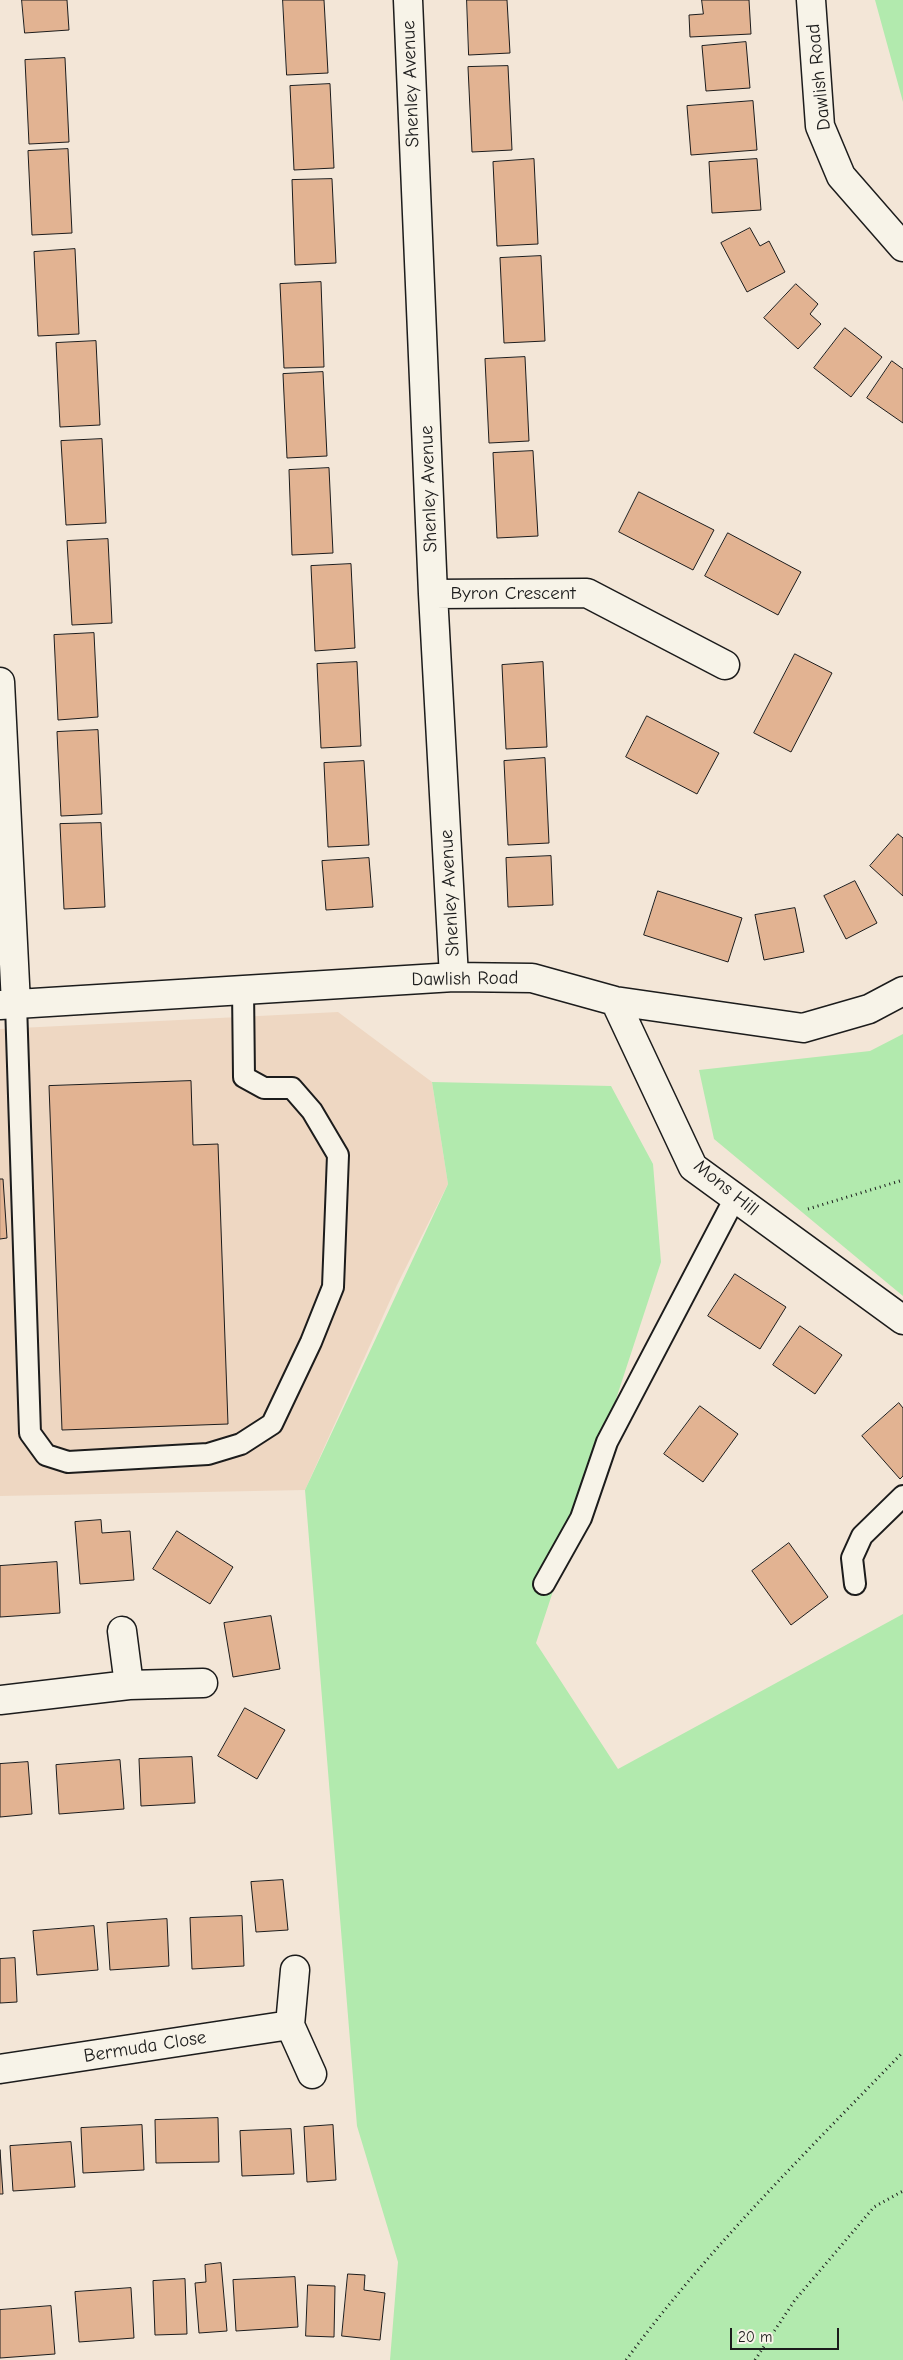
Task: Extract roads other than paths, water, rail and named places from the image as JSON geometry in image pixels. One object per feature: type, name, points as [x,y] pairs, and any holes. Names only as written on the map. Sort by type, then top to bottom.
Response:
[{"type":"street","name":"Shenley Avenue","points":[[408,0],[433,594],[454,977]]},
{"type":"street","name":"Dawlish Road","points":[[811,0],[820,126],[841,176],[903,247]]},
{"type":"street","name":"Byron Crescent","points":[[433,594],[587,593],[725,666]]},
{"type":"street","points":[[0,682],[8,1004]]},
{"type":"street","name":"Dawlish Road","points":[[8,1004],[454,977],[532,978],[615,1001],[803,1028],[869,1009],[903,991]]},
{"type":"street","name":"Mons Hill","points":[[615,1001],[693,1167],[903,1320]]},
{"type":"street","points":[[122,1631],[130,1685]]},
{"type":"street","points":[[0,1700],[130,1685],[203,1683]]},
{"type":"street","points":[[296,1970],[290,2025],[312,2074]]},
{"type":"street","name":"Bermuda Close","points":[[0,2069],[290,2025]]},
{"type":"lane","points":[[8,1004],[30,1433],[46,1455],[68,1462],[208,1454],[241,1444],[272,1424],[311,1342],[333,1287],[338,1155],[312,1112],[292,1088],[264,1088],[244,1077],[243,989]]},
{"type":"lane","points":[[544,1584],[581,1518],[607,1442],[735,1198]]},
{"type":"lane","points":[[855,1584],[852,1558],[862,1536],[903,1496]]}]
